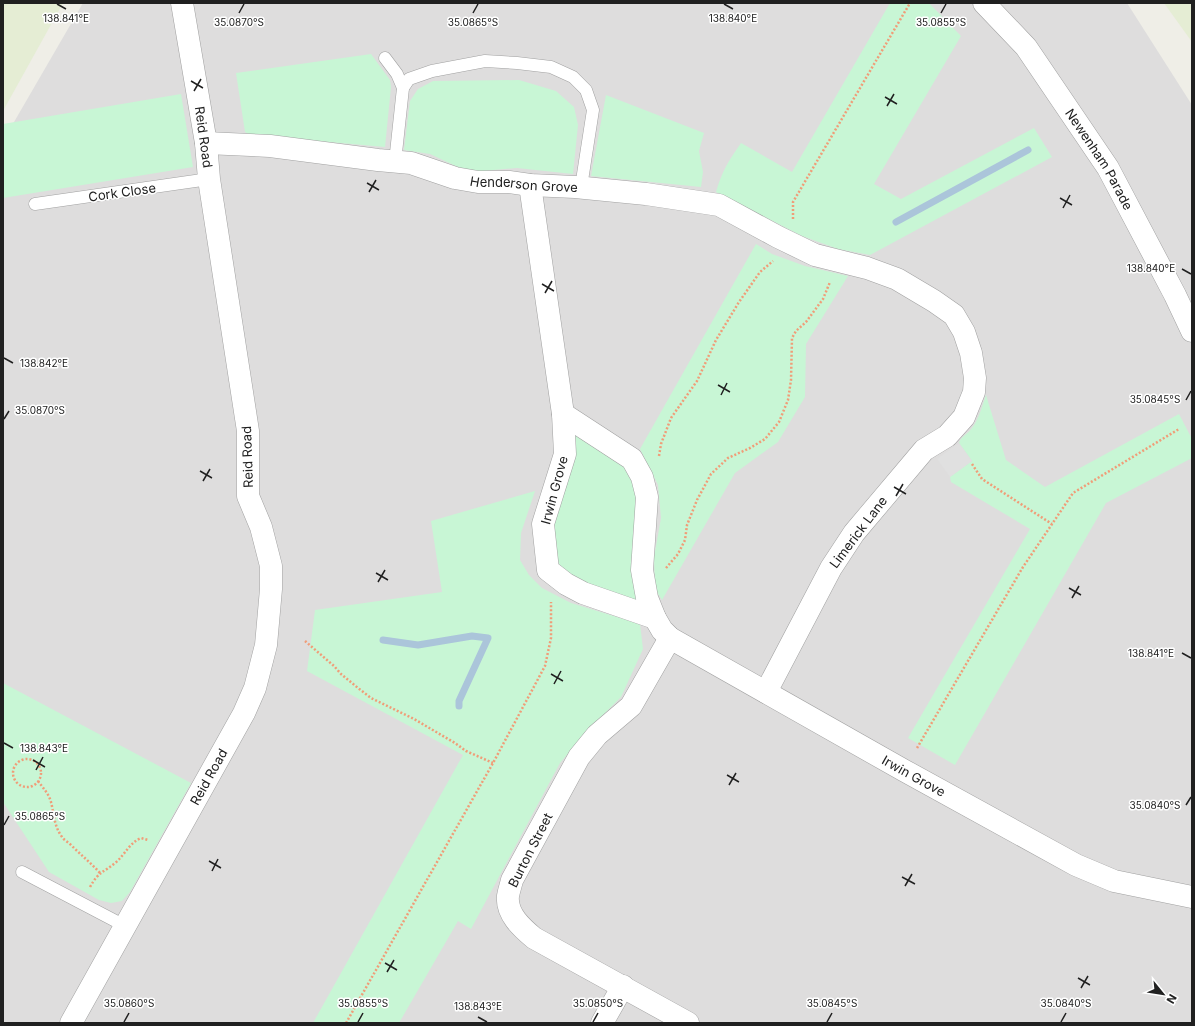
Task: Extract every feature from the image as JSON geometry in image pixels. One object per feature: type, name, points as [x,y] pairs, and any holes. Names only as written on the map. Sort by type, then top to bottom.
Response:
[{"type":"street","name":"Reid Road","points":[[70,1023],[244,713],[255,688],[266,645],[271,588],[271,566],[261,527],[248,496],[248,431],[209,180],[206,143],[182,3]]},
{"type":"street","name":"Newenham Parade","points":[[984,3],[1026,47],[1108,168],[1192,331]]},
{"type":"street","name":"Henderson Grove","points":[[206,143],[270,146],[411,163],[455,178],[478,182],[509,182],[646,194],[719,205],[815,255],[834,260]]},
{"type":"street","name":"Irwin Grove","points":[[530,185],[563,414],[565,454],[543,524],[548,570],[566,584],[583,593],[655,618]]},
{"type":"street","name":"Limerick Lane","points":[[766,692],[831,568],[854,533],[924,450],[947,436],[964,417],[974,392],[975,378],[971,353],[964,332],[954,315],[897,279],[867,268],[834,260]]},
{"type":"street","name":"Irwin Grove","points":[[563,414],[632,459],[642,477],[647,497],[642,570],[647,598],[655,618],[662,630],[670,638],[905,771],[1076,865],[1114,881],[1192,897]]},
{"type":"street","name":"Burton Street","points":[[670,638],[631,706],[597,736],[579,757],[512,880],[508,897],[511,913],[518,925],[534,938],[688,1023]]},
{"type":"street","points":[[602,1023],[623,986]]},
{"type":"lane","points":[[385,58],[397,74],[403,88]]},
{"type":"lane","points":[[395,162],[403,88],[409,79],[426,73],[485,61],[551,67],[573,77],[586,90],[593,110],[581,188]]},
{"type":"lane","name":"Cork Close","points":[[34,204],[209,180]]},
{"type":"lane","points":[[22,872],[125,926]]},
{"type":"path","points":[[644,579],[664,570],[678,554],[685,540],[687,525],[697,500],[711,474],[728,458],[765,439],[779,422],[788,400],[792,338],[796,331],[806,322],[823,299],[834,260]]},
{"type":"path","points":[[917,748],[1022,567],[1073,493],[1179,429]]},
{"type":"path","points":[[972,464],[982,479],[1052,524]]},
{"type":"path","points":[[346,1023],[545,666],[551,638],[551,605],[557,576]]},
{"type":"path","points":[[305,641],[352,683],[372,698],[414,718],[455,742],[466,751],[492,763]]},
{"type":"path","points":[[24,759],[36,762],[41,770],[41,775],[38,781],[32,786],[27,787],[19,784],[14,777],[13,772],[16,764],[24,759]]},
{"type":"path","points":[[38,781],[49,798],[54,820],[62,838],[90,862],[100,873]]},
{"type":"path","points":[[82,904],[95,879],[100,873],[116,862],[136,840],[141,838],[168,850]]},
{"type":"shaded area","points":[[83,3],[1127,3],[1192,105],[1192,1023],[3,1023],[3,141]]},
{"type":"shaded area","points":[[959,443],[972,461],[950,477],[937,459]]},
{"type":"green space","points":[[3,3],[63,3],[3,111]]},
{"type":"green space","points":[[890,3],[929,3],[961,36],[874,184],[901,199],[1034,128],[1052,157],[870,255],[838,249],[802,236],[716,192],[726,166],[741,143],[792,172]]},
{"type":"green space","points":[[1164,3],[1192,3],[1192,42]]},
{"type":"green space","points":[[371,54],[390,80],[391,87],[385,147],[250,135],[245,132],[236,73]]},
{"type":"green space","points":[[519,80],[556,91],[574,107],[578,125],[573,174],[517,168],[472,172],[430,154],[404,150],[410,101],[418,89],[433,81]]},
{"type":"green space","points":[[181,94],[193,167],[3,198],[3,124]]},
{"type":"green space","points":[[606,95],[704,133],[699,151],[703,172],[701,187],[591,176]]},
{"type":"green space","points":[[756,244],[772,254],[805,266],[848,276],[806,344],[805,397],[778,442],[735,473],[662,600],[655,589],[654,557],[661,518],[658,485],[640,449]]},
{"type":"green space","points":[[986,395],[1006,460],[1045,487],[1179,414],[1192,439],[1192,458],[1106,503],[955,765],[908,738],[1030,529],[951,482],[950,477],[972,461],[959,443],[977,421]]},
{"type":"green space","points":[[570,430],[625,464],[635,480],[642,607],[573,581],[555,564],[552,532]]},
{"type":"green space","points":[[535,491],[521,533],[520,560],[529,575],[542,588],[571,603],[640,624],[643,649],[621,697],[588,730],[560,763],[471,929],[458,921],[399,1023],[313,1023],[463,755],[307,671],[315,610],[442,592],[431,521]]},
{"type":"green space","points":[[3,683],[191,783],[130,892],[122,901],[111,903],[99,900],[49,872],[3,802]]},
{"type":"waterway","points":[[896,222],[1028,150]]},
{"type":"waterway","points":[[383,640],[418,645],[472,636],[488,638],[459,701],[459,706]]}]
